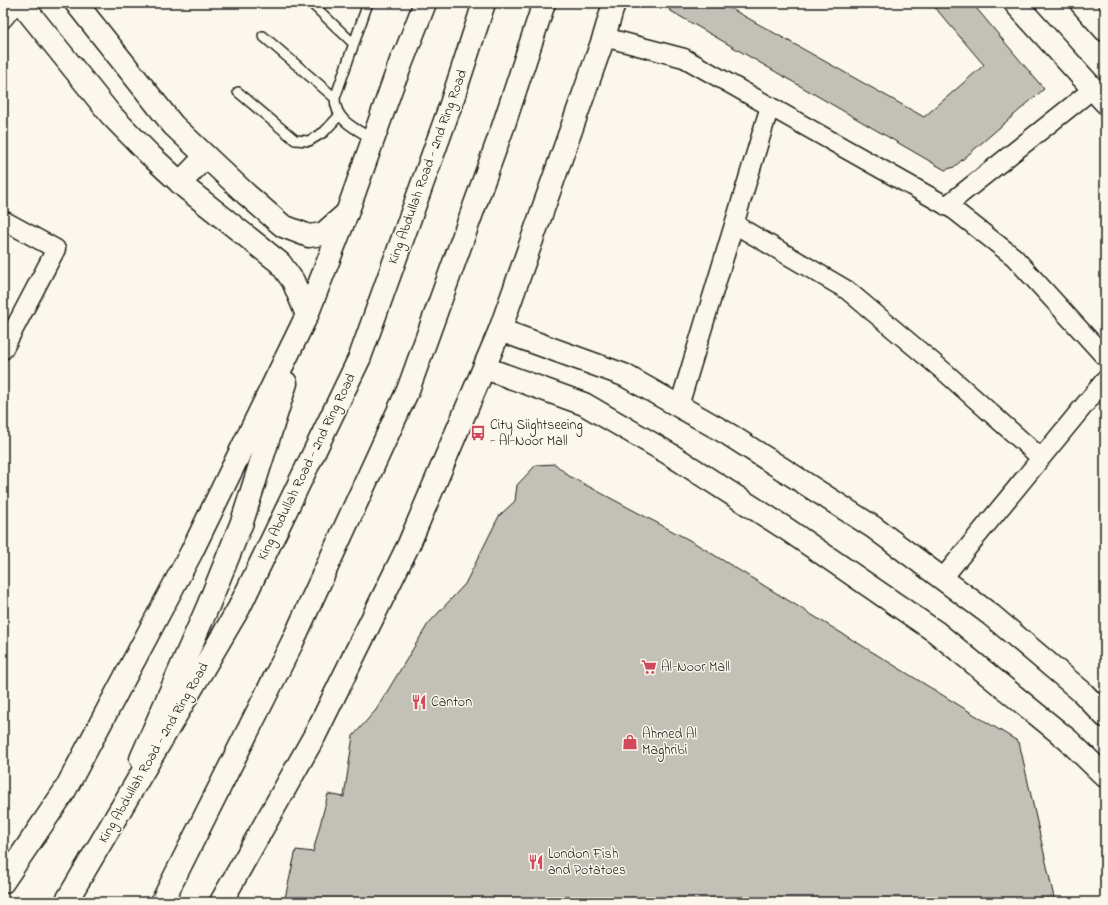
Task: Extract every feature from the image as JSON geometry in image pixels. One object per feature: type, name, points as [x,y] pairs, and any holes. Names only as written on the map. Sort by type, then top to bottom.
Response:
[{"type":"main road","points":[[3,882],[68,785],[191,553],[307,314],[293,281],[280,263],[180,183],[111,115],[21,3]]},
{"type":"main road","points":[[76,3],[173,125],[246,194],[283,226],[309,236],[323,234],[347,213]]},
{"type":"main road","points":[[396,77],[417,3]]},
{"type":"main road","points":[[114,821],[208,606],[242,522],[307,314],[347,213],[396,77],[425,3]]},
{"type":"main road","name":"King Abdullah Road - 2nd Ring Road","points":[[68,897],[240,608],[360,357],[451,104],[484,3]]},
{"type":"main road","points":[[163,901],[292,643],[408,390],[503,128],[544,3]]},
{"type":"main road","points":[[604,37],[606,3]]},
{"type":"main road","points":[[220,902],[315,735],[409,544],[500,330],[604,37],[614,3]]},
{"type":"main road","points":[[1015,3],[1099,96]]},
{"type":"main road","points":[[1081,3],[1105,30]]},
{"type":"main road","points":[[180,183],[206,156]]},
{"type":"main road","points":[[500,330],[624,375],[728,434],[873,527],[991,615],[1082,692],[1105,716]]},
{"type":"main road","points":[[485,368],[584,404],[668,453],[788,530],[936,632],[1068,740],[1105,776]]},
{"type":"street","points":[[3,19],[16,3]]},
{"type":"street","points":[[604,37],[684,58],[946,206],[1014,257],[1105,357]]},
{"type":"street","points":[[946,206],[1099,96]]},
{"type":"street","points":[[679,406],[770,106]]},
{"type":"street","points":[[3,220],[56,249],[3,350]]},
{"type":"street","points":[[734,224],[847,290],[947,374],[1041,458]]},
{"type":"street","points":[[942,579],[1105,380]]},
{"type":"lane","points":[[310,3],[354,44]]},
{"type":"lane","points":[[368,3],[335,98],[335,108],[339,116],[345,122],[374,140]]},
{"type":"lane","points":[[263,36],[335,98]]},
{"type":"lane","points":[[238,92],[295,140],[309,141],[324,132],[339,116]]},
{"type":"building","points":[[673,3],[721,3],[924,117],[984,65],[931,3],[972,3],[1044,89],[954,167],[945,170],[669,10]]},
{"type":"building","name":"Al-Noor Mall","points":[[555,464],[569,476],[693,542],[1019,742],[1055,902],[284,902],[296,850],[313,852],[328,794],[344,797],[353,736],[376,710],[428,624],[465,584],[499,516],[515,501],[517,485],[536,465]]},
{"type":"place","name":"City Siightseeing - Al-Noor Mall","points":[[478,433]]},
{"type":"place","name":"Al-Noor Mall","points":[[649,667]]},
{"type":"place","name":"Canton","points":[[419,702]]},
{"type":"place","name":"Ahmed Al Maghribi","points":[[630,742]]},
{"type":"place","name":"London Fish and Potatoes","points":[[536,862]]}]
